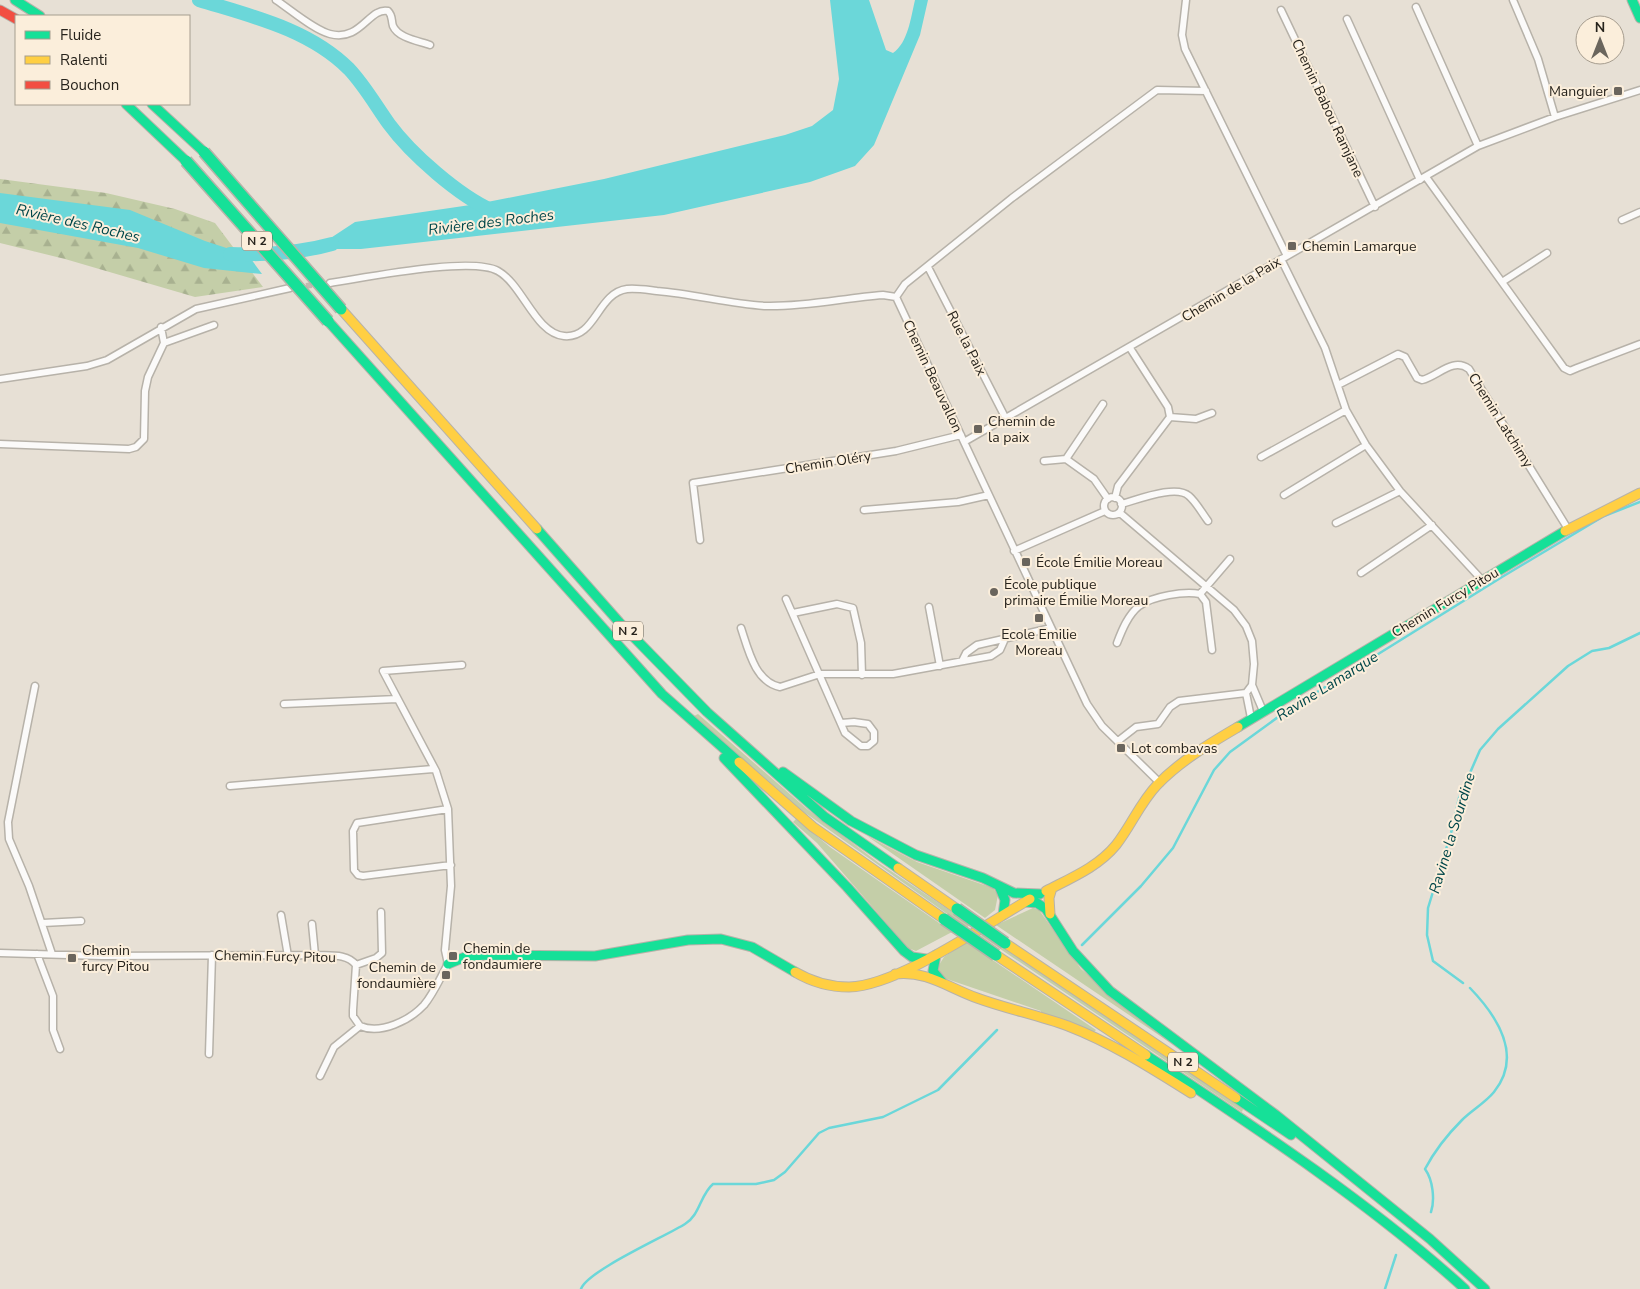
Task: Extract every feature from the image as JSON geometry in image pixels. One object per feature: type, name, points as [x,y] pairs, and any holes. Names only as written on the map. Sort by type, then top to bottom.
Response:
[{"type":"main road","points":[[15,0],[38,15]]},
{"type":"main road","points":[[1636,4],[1640,18]]},
{"type":"main road","points":[[0,10],[15,18]]},
{"type":"main road","name":"N 2","points":[[127,105],[186,161],[662,694],[813,827],[996,955],[1202,1092],[1386,1223],[1434,1260],[1465,1289]]},
{"type":"main road","name":"N 2","points":[[153,105],[204,152],[619,622],[707,712],[825,817],[1005,943],[1360,1184],[1430,1239],[1485,1289]]},
{"type":"main road","name":"Chemin Furcy Pitou","points":[[895,974],[931,957],[1107,855],[1118,843],[1150,794],[1179,764],[1251,718],[1568,529],[1640,494]]},
{"type":"main road","points":[[662,694],[847,887],[908,954],[931,957],[934,975],[951,989]]},
{"type":"main road","points":[[707,712],[817,798],[851,821],[916,855],[983,878],[1023,895],[1040,894]]},
{"type":"main road","points":[[999,886],[1005,900],[1003,915]]},
{"type":"main road","points":[[1050,914],[1049,898],[1052,888]]},
{"type":"main road","points":[[1026,902],[1037,903],[1050,914],[1073,951],[1092,974],[1110,991],[1276,1114],[1360,1184]]},
{"type":"main road","points":[[448,964],[477,956],[597,956],[687,942],[717,940],[745,945],[814,982],[830,986],[859,986],[895,974],[917,972],[974,998],[1066,1026],[1131,1055],[1290,1155]]},
{"type":"main road","points":[[895,974],[902,959],[898,944]]},
{"type":"street","points":[[276,0],[332,34],[354,32],[379,11],[388,11],[393,17],[393,24],[399,32],[430,45]]},
{"type":"street","points":[[1186,0],[1182,17],[1182,35],[1185,49],[1325,348],[1346,410],[1366,445],[1400,491],[1482,580]]},
{"type":"street","points":[[1513,0],[1538,59],[1554,117]]},
{"type":"street","points":[[1416,7],[1478,146]]},
{"type":"street","name":"Chemin Babou Ramjane","points":[[1281,10],[1375,206]]},
{"type":"street","points":[[1347,19],[1423,178],[1564,368],[1570,371],[1640,344]]},
{"type":"street","points":[[330,283],[456,265],[484,266],[497,270],[507,278],[541,322],[549,329],[564,336],[586,330],[606,300],[615,293],[627,289],[693,294],[765,306],[795,305],[883,294],[896,297],[905,284],[1012,198],[1157,90],[1206,92]]},
{"type":"street","name":"Chemin de la Paix","points":[[964,442],[1478,146],[1554,117],[1640,90]]},
{"type":"street","points":[[1622,220],[1640,212]]},
{"type":"street","points":[[1502,282],[1547,253]]},
{"type":"street","name":"Rue la Paix","points":[[928,267],[1006,419]]},
{"type":"street","points":[[0,379],[87,366],[100,362],[196,309],[290,288]]},
{"type":"street","name":"Chemin Beauvallon","points":[[896,297],[1087,704],[1102,726],[1160,783]]},
{"type":"street","points":[[164,343],[214,325]]},
{"type":"street","points":[[0,444],[129,449],[136,447],[144,440],[144,403],[148,377],[164,343],[161,327]]},
{"type":"street","points":[[1130,348],[1168,408],[1170,416]]},
{"type":"street","name":"Chemin Latchimy","points":[[1338,384],[1398,354],[1405,356],[1417,378],[1422,380],[1452,366],[1465,366],[1469,368],[1568,529]]},
{"type":"street","points":[[1066,459],[1103,404]]},
{"type":"street","points":[[1261,457],[1346,410]]},
{"type":"street","points":[[1170,416],[1196,419],[1212,413]]},
{"type":"street","points":[[1120,513],[1109,515],[1105,511],[1105,502],[1112,498],[1122,481],[1170,416]]},
{"type":"street","name":"Chemin Oléry","points":[[700,540],[693,483],[896,450],[961,435]]},
{"type":"street","points":[[1284,495],[1366,445]]},
{"type":"street","points":[[1044,461],[1066,459],[1094,479],[1112,498],[1122,504],[1170,491],[1180,492],[1189,496],[1208,521]]},
{"type":"street","points":[[1336,523],[1400,491]]},
{"type":"street","points":[[864,510],[958,502],[989,495]]},
{"type":"street","points":[[1120,513],[1122,504]]},
{"type":"street","points":[[1014,551],[1105,511]]},
{"type":"street","points":[[1120,513],[1234,610],[1246,626],[1254,652],[1252,685],[1263,711]]},
{"type":"street","points":[[1361,573],[1432,525]]},
{"type":"street","points":[[1200,594],[1230,559]]},
{"type":"street","points":[[1116,643],[1126,623],[1140,606],[1168,595],[1190,592],[1200,594],[1206,602],[1212,650]]},
{"type":"street","points":[[786,599],[845,733],[854,742],[864,746],[874,741],[874,732],[868,724],[841,723]]},
{"type":"street","points":[[793,613],[837,604],[853,608],[862,643],[862,676]]},
{"type":"street","points":[[929,607],[940,666]]},
{"type":"street","points":[[741,628],[753,662],[774,686],[786,686],[806,677],[820,674],[862,676],[893,674],[940,666],[996,654],[1004,641]]},
{"type":"street","points":[[962,661],[971,648],[1051,628]]},
{"type":"street","points":[[320,1076],[334,1047],[360,1026],[372,1029],[383,1028],[413,1014],[424,1005],[433,993],[448,964],[445,950],[451,865],[448,809],[433,769],[383,671],[462,665]]},
{"type":"street","points":[[1118,741],[1136,728],[1158,724],[1170,707],[1179,701],[1246,692],[1252,685]]},
{"type":"street","points":[[35,686],[8,822],[8,838],[43,923],[52,954]]},
{"type":"street","points":[[1246,692],[1251,718]]},
{"type":"street","points":[[284,704],[397,699]]},
{"type":"street","points":[[230,786],[433,769]]},
{"type":"street","points":[[448,809],[357,823],[353,831],[354,870],[358,875],[363,876],[451,865]]},
{"type":"street","points":[[356,965],[376,958],[382,953],[381,912]]},
{"type":"street","points":[[281,915],[288,956]]},
{"type":"street","points":[[43,923],[81,921]]},
{"type":"street","points":[[312,924],[315,955]]},
{"type":"street","name":"Chemin Furcy Pitou","points":[[0,953],[315,955],[346,957],[356,965],[353,1016],[360,1026]]},
{"type":"street","points":[[38,954],[53,996],[53,1030],[60,1049]]},
{"type":"street","points":[[209,1054],[212,955]]},
{"type":"green space","points":[[0,179],[106,193],[175,209],[215,223],[263,287],[195,297],[65,259],[0,243]]},
{"type":"green space","points":[[698,714],[807,809],[879,863],[970,924],[967,928],[804,812],[694,716]]},
{"type":"green space","points":[[796,819],[830,847],[952,932],[916,951],[908,948],[817,843],[793,822]]},
{"type":"green space","points":[[867,836],[917,862],[993,888],[998,895],[995,910],[985,918]]},
{"type":"green space","points":[[1033,908],[1039,910],[1081,969],[1172,1044],[996,925]]},
{"type":"green space","points":[[984,932],[1243,1109],[1242,1112],[981,936]]},
{"type":"green space","points":[[966,942],[1096,1030],[1094,1032],[1041,1013],[1041,1011],[941,977],[936,970],[944,957]]},
{"type":"water","points":[[830,0],[869,0],[886,50],[893,53],[898,49],[905,36],[915,0],[928,0],[920,35],[874,145],[855,166],[810,182],[664,215],[361,249],[314,249],[355,222],[477,204],[604,179],[785,135],[812,126],[833,110],[839,79]]},
{"type":"water","points":[[0,193],[130,210],[205,241],[248,255],[262,274],[204,268],[138,248],[0,223]]},
{"type":"waterway","points":[[199,0],[259,18],[298,34],[333,55],[355,76],[398,136],[423,161],[451,185],[493,211]]},
{"type":"waterway","name":"Rivière des Roches","points":[[230,254],[282,253],[332,244]]},
{"type":"waterway","name":"Ravine Lamarque","points":[[1082,945],[1141,886],[1173,848],[1214,770],[1230,752],[1285,712],[1502,577],[1604,516],[1640,502]]},
{"type":"waterway","name":"Ravine la Sourdine","points":[[1463,983],[1433,961],[1427,935],[1428,908],[1451,833],[1459,798],[1480,750],[1498,729],[1568,666],[1592,651],[1609,648],[1640,633]]},
{"type":"waterway","name":"Ravine la Sourdine","points":[[1431,1212],[1433,1202],[1432,1190],[1430,1179],[1425,1169],[1452,1131],[1494,1092],[1502,1078],[1506,1064],[1503,1037],[1497,1024],[1470,988]]},
{"type":"waterway","name":"Ravine Lamarque","points":[[581,1289],[597,1273],[628,1254],[685,1224],[694,1216],[705,1194],[713,1184],[756,1184],[774,1180],[785,1172],[819,1133],[829,1128],[883,1117],[938,1090],[997,1030]]},
{"type":"waterway","name":"Ravine la Sourdine","points":[[1385,1289],[1396,1255]]},
{"type":"tunnel","points":[[297,287],[321,284]]},
{"type":"traffic: fast","points":[[15,0],[38,15]]},
{"type":"traffic: fast","points":[[1632,0],[1640,18]]},
{"type":"traffic: fast","points":[[127,105],[186,161]]},
{"type":"traffic: fast","points":[[153,105],[204,152]]},
{"type":"traffic: fast","points":[[204,152],[341,309]]},
{"type":"traffic: fast","points":[[186,161],[328,321]]},
{"type":"traffic: fast","points":[[328,321],[662,694],[739,762]]},
{"type":"traffic: fast","points":[[537,529],[619,622],[707,712],[825,817],[898,868]]},
{"type":"traffic: fast","points":[[1238,727],[1565,531]]},
{"type":"traffic: fast","points":[[724,758],[847,887],[904,951],[912,957],[926,959]]},
{"type":"traffic: fast","points":[[783,772],[851,821],[916,855],[983,878],[1014,893],[1040,894]]},
{"type":"traffic: fast","points":[[999,886],[1005,900],[1003,915]]},
{"type":"traffic: fast","points":[[1025,902],[1037,903],[1046,909],[1073,951],[1110,991],[1276,1115],[1430,1239],[1485,1289]]},
{"type":"traffic: fast","points":[[957,909],[1005,943]]},
{"type":"traffic: fast","points":[[944,919],[996,955]]},
{"type":"traffic: fast","points":[[448,964],[465,957],[484,955],[595,956],[688,940],[721,939],[752,947],[795,972]]},
{"type":"traffic: fast","points":[[936,955],[933,971],[942,982]]},
{"type":"traffic: fast","points":[[1146,1055],[1269,1137],[1350,1195],[1465,1289]]},
{"type":"traffic: fast","points":[[1236,1098],[1291,1135]]},
{"type":"traffic: slow","points":[[341,309],[537,529]]},
{"type":"traffic: slow","points":[[1565,531],[1640,493]]},
{"type":"traffic: slow","points":[[1046,891],[1101,860],[1116,845],[1146,799],[1166,776],[1195,753],[1238,727]]},
{"type":"traffic: slow","points":[[739,762],[813,827],[944,919]]},
{"type":"traffic: slow","points":[[898,868],[957,909]]},
{"type":"traffic: slow","points":[[1050,914],[1049,898],[1052,888]]},
{"type":"traffic: slow","points":[[795,972],[808,979],[828,985],[849,987],[869,984],[892,976],[941,952],[1030,899]]},
{"type":"traffic: slow","points":[[1005,943],[1236,1098]]},
{"type":"traffic: slow","points":[[996,955],[1146,1055]]},
{"type":"traffic: slow","points":[[895,974],[906,973],[927,977],[977,998],[1068,1026],[1116,1048],[1191,1093]]},
{"type":"traffic: jam","points":[[0,10],[15,18]]},
{"type":"place","name":"Manguier","points":[[1618,91]]},
{"type":"place","name":"Chemin Lamarque","points":[[1292,246]]},
{"type":"place","name":"Chemin de la paix","points":[[978,429]]},
{"type":"place","name":"École Émilie Moreau","points":[[1026,562]]},
{"type":"place","name":"École publique primaire Émilie Moreau","points":[[994,592]]},
{"type":"place","name":"Ecole Emilie Moreau","points":[[1039,618]]},
{"type":"place","name":"Lot combavas","points":[[1121,748]]},
{"type":"place","name":"Chemin de fondaumiere","points":[[453,956]]},
{"type":"place","name":"Chemin furcy Pitou","points":[[72,958]]},
{"type":"place","name":"Chemin de fondaumière","points":[[446,975]]}]
